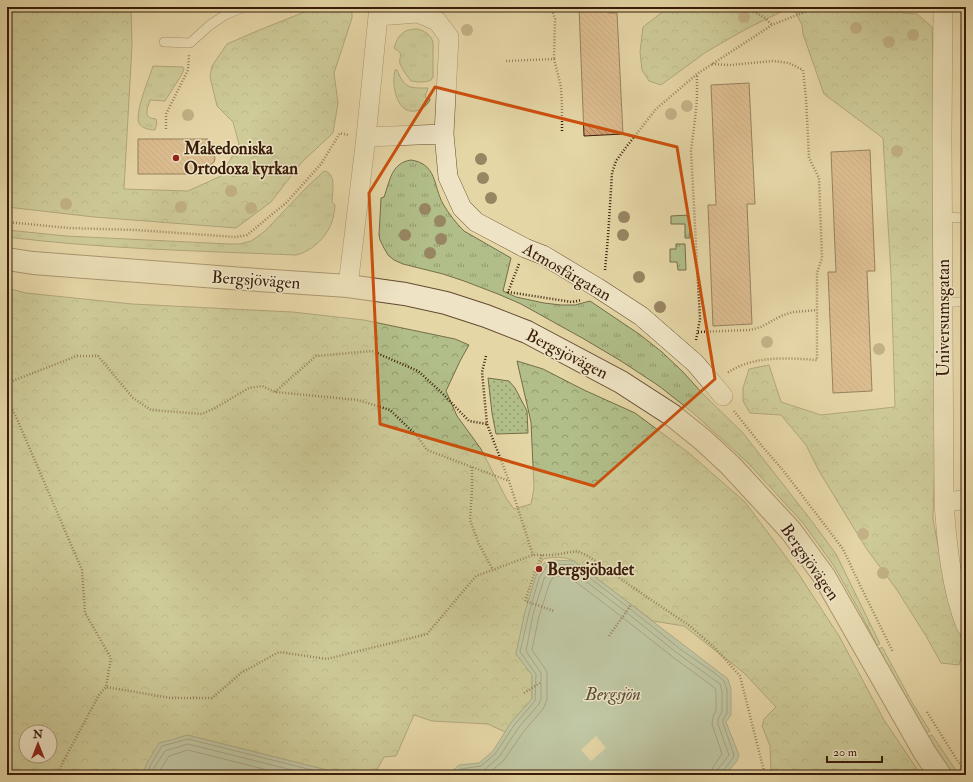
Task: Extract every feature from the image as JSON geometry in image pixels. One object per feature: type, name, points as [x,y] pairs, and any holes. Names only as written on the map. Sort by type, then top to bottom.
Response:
[{"type":"street","name":"Universumsgatan","points":[[943,7],[944,503],[947,540],[954,585],[966,626]]},
{"type":"street","name":"Atmosfärgatan","points":[[348,286],[366,137],[378,12],[418,13],[437,21],[449,37],[444,134],[448,177],[462,208],[476,222],[525,248],[543,255],[598,288],[640,316],[694,363],[717,390]]},
{"type":"street","points":[[366,137],[444,134]]},
{"type":"street","name":"Bergsjövägen","points":[[7,259],[33,264],[348,286],[405,294],[446,303],[486,316],[527,332],[621,382],[672,415],[703,440],[730,465],[791,531],[824,576],[925,753],[940,775]]},
{"type":"street","points":[[944,503],[966,500]]},
{"type":"lane","points":[[164,42],[190,43],[225,15],[244,7]]},
{"type":"lane","points":[[943,217],[966,218]]},
{"type":"lane","points":[[943,302],[966,302]]},
{"type":"path","points":[[551,7],[555,19],[554,59],[561,87],[562,132]]},
{"type":"path","points":[[746,7],[765,18],[772,26]]},
{"type":"path","points":[[519,263],[508,292],[572,302],[586,299],[598,288],[605,272],[612,173],[616,161],[656,109],[711,64],[772,26],[817,7]]},
{"type":"path","points":[[166,129],[166,114],[188,70],[190,43]]},
{"type":"path","points":[[506,61],[554,59]]},
{"type":"path","points":[[711,64],[730,65],[773,61],[789,63],[803,70],[809,158],[819,178],[822,258],[816,273],[817,360],[774,358],[753,361],[736,367],[717,390],[782,469],[843,549],[893,653]]},
{"type":"path","points":[[683,353],[696,341],[700,319],[691,151],[697,99],[697,74]]},
{"type":"path","points":[[7,222],[69,228],[136,230],[236,237],[248,235],[287,202],[321,164],[340,134],[366,137]]},
{"type":"path","points":[[698,332],[750,330],[793,312],[817,310]]},
{"type":"path","points":[[275,392],[316,356],[372,351],[418,371],[469,421],[487,424]]},
{"type":"path","points":[[7,383],[77,356],[98,356],[134,398],[151,410],[202,414],[249,388],[262,386],[275,392],[358,400],[390,410],[417,436],[427,450],[509,481]]},
{"type":"path","points":[[486,356],[482,372],[487,424],[509,481],[533,555]]},
{"type":"path","points":[[7,399],[82,570],[85,613],[111,658],[106,687],[99,696],[57,775]]},
{"type":"path","points":[[472,467],[470,520],[479,544],[493,570]]},
{"type":"path","points":[[106,687],[171,698],[212,698],[241,672],[279,652],[327,659],[427,634],[476,576],[533,555],[554,555],[577,551],[588,556],[690,626],[715,648],[740,676],[765,775]]},
{"type":"path","points":[[542,555],[525,601],[554,611]]},
{"type":"path","points":[[609,636],[631,605]]},
{"type":"path","points":[[524,693],[540,683]]},
{"type":"path","points":[[924,708],[966,772]]},
{"type":"highlighted area","points":[[435,87],[677,147],[715,379],[594,486],[380,424],[369,193]]},
{"type":"green space","points":[[7,7],[131,7],[132,45],[124,189],[188,191],[221,176],[239,144],[233,122],[217,106],[210,77],[212,66],[227,44],[317,7],[352,7],[352,18],[334,73],[338,103],[333,133],[302,162],[271,202],[236,228],[94,217],[7,207]]},
{"type":"green space","points":[[669,7],[791,7],[748,28],[706,52],[661,85],[649,81],[642,70],[640,52],[643,27]]},
{"type":"green space","points":[[793,7],[898,7],[902,13],[917,14],[932,27],[933,270],[936,416],[933,519],[945,583],[964,647],[959,665],[941,663],[897,590],[866,548],[819,471],[806,445],[781,415],[750,413],[743,401],[743,388],[749,369],[769,365],[781,402],[821,415],[895,407],[891,275],[883,138],[824,94],[803,34],[802,25]]},
{"type":"green space","points":[[417,29],[427,33],[433,42],[433,77],[431,80],[426,82],[411,81],[400,64],[401,54],[394,48],[399,36],[408,30]]},
{"type":"green space","points":[[153,66],[183,67],[184,69],[165,101],[150,100],[147,115],[150,118],[156,119],[157,123],[155,130],[142,126],[139,123],[138,118],[140,104]]},
{"type":"green space","points":[[395,70],[397,70],[405,84],[408,86],[428,88],[425,97],[430,100],[427,105],[419,110],[411,111],[405,109],[401,105],[397,99],[395,91]]},
{"type":"green space","points":[[411,160],[426,166],[430,171],[443,204],[464,231],[511,258],[503,291],[516,297],[561,305],[575,305],[590,301],[639,334],[662,352],[743,433],[836,554],[880,644],[877,645],[834,566],[803,523],[748,463],[692,412],[659,386],[621,361],[521,304],[464,281],[403,264],[394,260],[388,255],[379,235],[381,198],[384,197],[395,169],[404,162]]},
{"type":"green space","points":[[325,171],[331,176],[333,184],[332,202],[335,207],[331,224],[324,236],[314,246],[296,255],[115,247],[7,237],[7,230],[66,236],[240,244],[251,241],[265,231],[305,189]]},
{"type":"green space","points":[[689,215],[690,238],[685,238],[685,224],[671,224],[671,216]]},
{"type":"green space","points":[[676,244],[685,244],[686,270],[678,270],[677,262],[670,262],[670,249],[676,249]]},
{"type":"green space","points":[[7,288],[26,293],[132,304],[292,312],[364,320],[455,339],[469,345],[446,391],[457,416],[481,449],[506,498],[514,509],[531,504],[534,488],[531,422],[517,361],[543,369],[584,390],[635,413],[689,453],[745,502],[798,573],[839,636],[884,720],[921,775],[785,775],[771,770],[770,746],[762,726],[764,719],[776,707],[744,673],[684,626],[653,621],[574,561],[559,557],[543,559],[536,576],[525,612],[516,654],[532,675],[532,699],[512,721],[505,732],[488,724],[432,721],[414,715],[396,756],[384,757],[374,775],[343,774],[187,735],[175,739],[146,765],[144,775],[7,775]]},
{"type":"green space","points":[[488,378],[509,381],[515,388],[527,411],[528,433],[496,434]]},
{"type":"green space","points":[[882,647],[913,704],[930,731],[925,733],[879,649]]},
{"type":"green space","points":[[932,735],[959,775],[952,775],[927,737]]},
{"type":"water","name":"Bergsjön","points":[[554,560],[574,561],[728,679],[731,689],[731,715],[726,722],[739,755],[737,761],[725,775],[448,775],[459,765],[479,763],[493,751],[512,721],[532,699],[532,675],[516,654],[525,612],[536,576],[544,563]]},
{"type":"water","points":[[187,735],[352,775],[144,775],[146,765],[159,743]]},
{"type":"pier","points":[[596,736],[606,748],[591,761],[581,750]]},
{"type":"building","points":[[579,7],[609,7],[609,13],[617,13],[623,134],[584,136]]},
{"type":"building","points":[[749,83],[755,204],[747,204],[752,324],[713,326],[708,205],[716,205],[711,85]]},
{"type":"building","name":"Makedoniska Ortodoxa kyrkan","points":[[138,139],[208,139],[207,146],[214,153],[215,159],[214,162],[207,168],[207,174],[138,174]]},
{"type":"building","points":[[870,150],[875,271],[867,271],[872,391],[833,393],[828,272],[836,272],[831,152]]},
{"type":"place","name":"Makedoniska Ortodoxa kyrkan","points":[[176,158]]},
{"type":"place","name":"Bergsjöbadet","points":[[539,569]]}]
